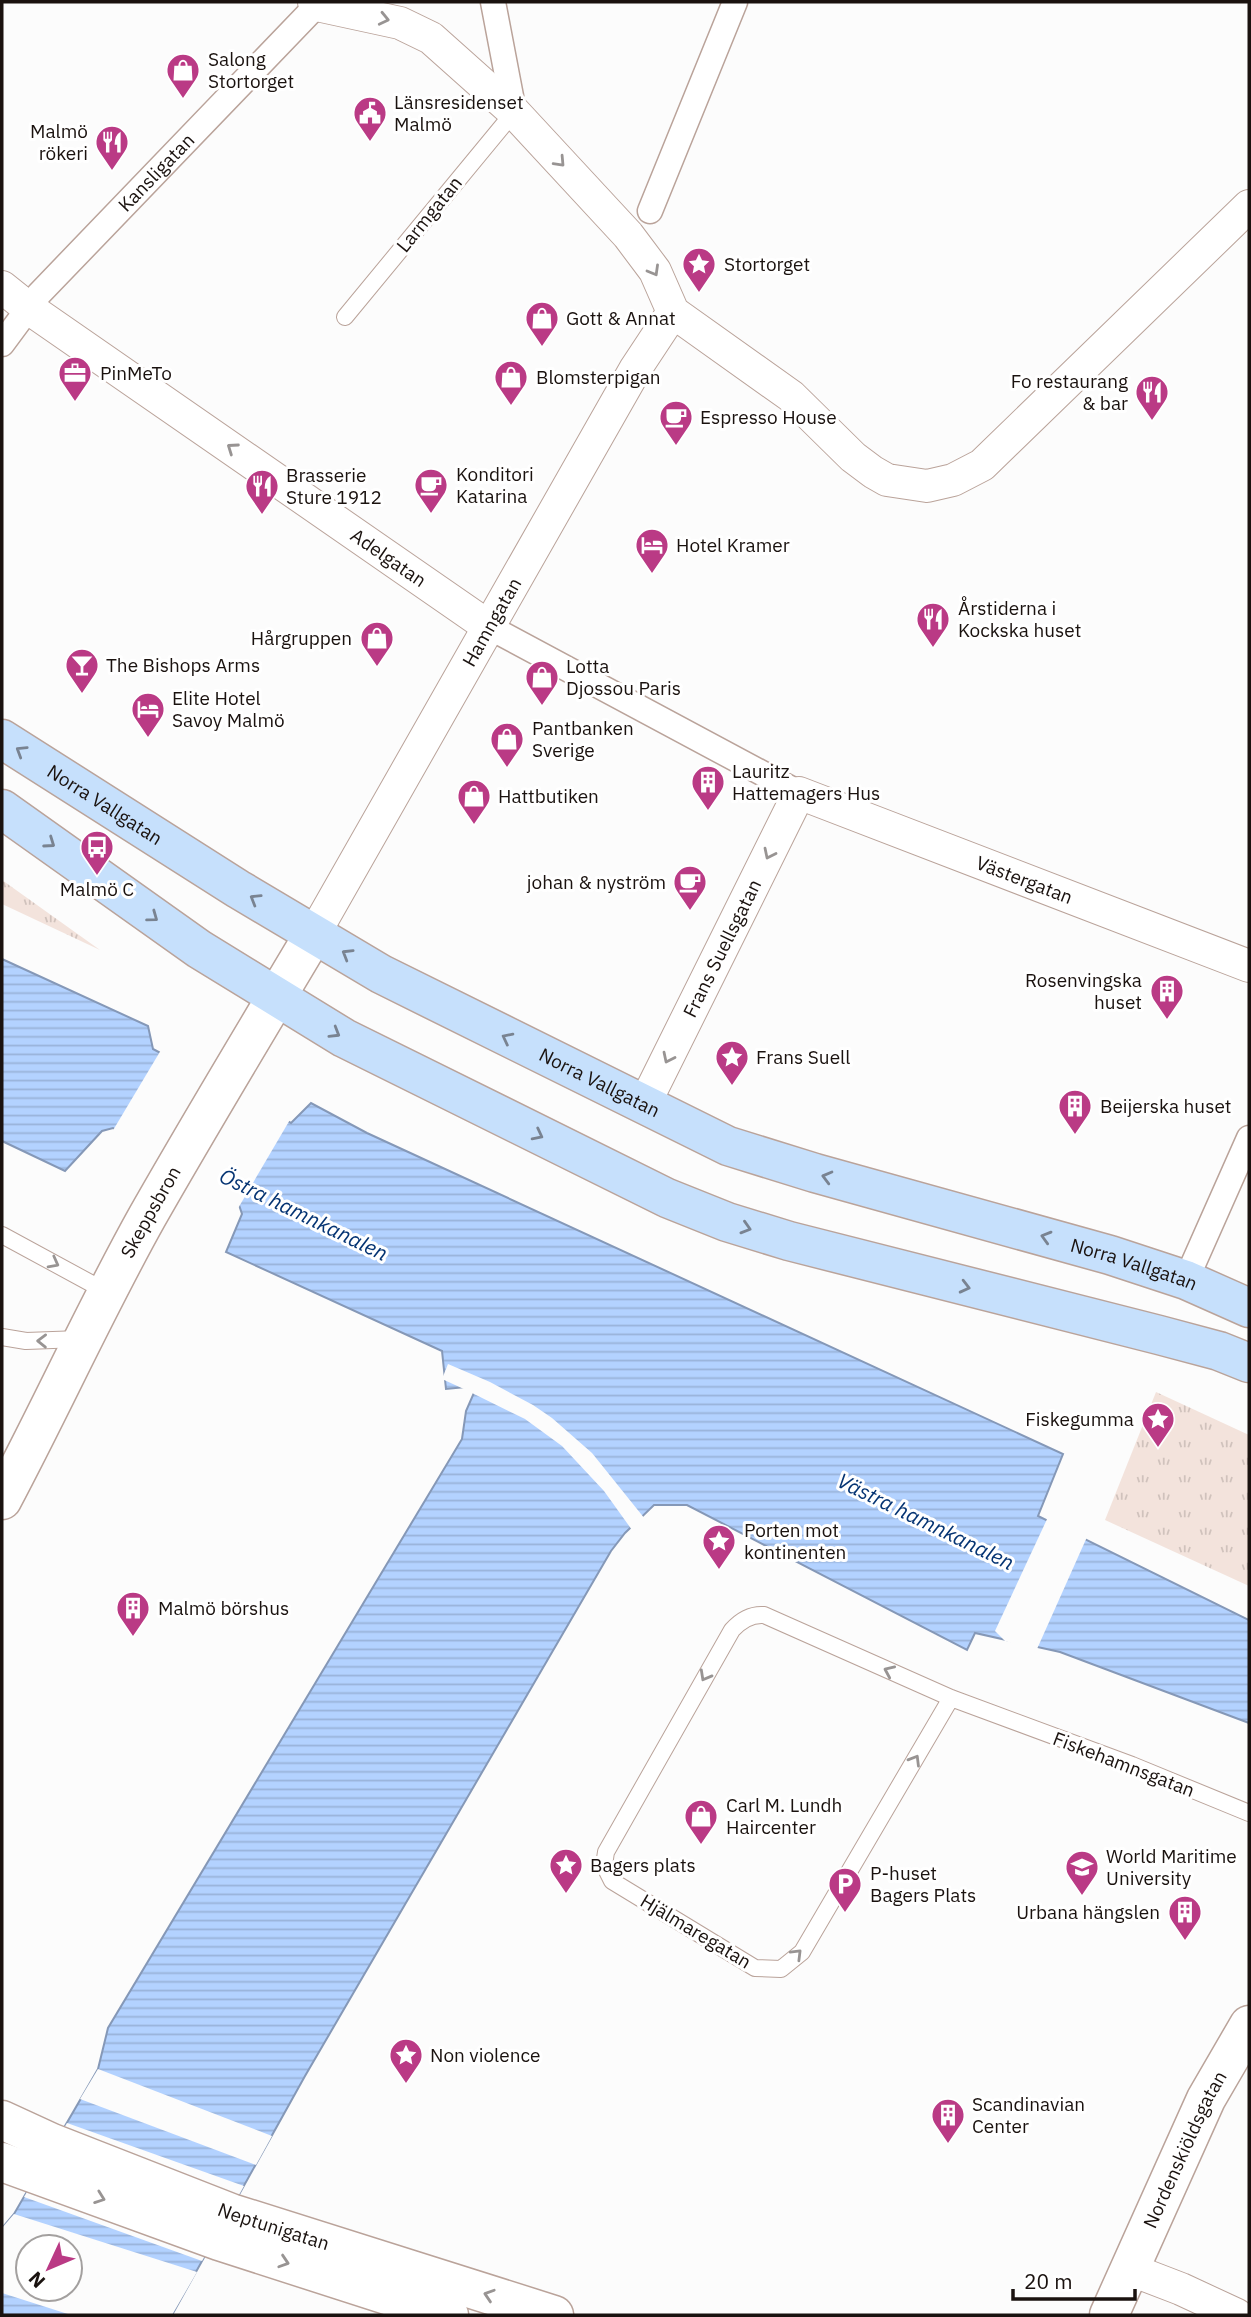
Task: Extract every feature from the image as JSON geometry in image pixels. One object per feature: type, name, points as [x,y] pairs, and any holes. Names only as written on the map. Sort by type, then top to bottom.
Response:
[{"type":"main road","name":"Norra Vallgatan","points":[[2,738],[381,974],[728,1146],[814,1173],[1111,1255],[1186,1280],[1249,1308]]},
{"type":"main road","points":[[2,809],[199,949],[344,1038],[667,1198],[727,1222],[865,1261],[1219,1351],[1249,1363]]},
{"type":"street","points":[[493,2],[514,111]]},
{"type":"street","points":[[650,211],[735,2]]},
{"type":"street","points":[[315,3],[400,23],[431,38],[514,111],[628,234],[655,271],[673,312],[791,396],[853,457],[887,481],[927,486],[953,480],[982,465],[1249,206]]},
{"type":"street","name":"Kansligatan","points":[[2,344],[27,307],[315,3]]},
{"type":"street","name":"Adelgatan","points":[[2,287],[27,307],[489,626],[799,793]]},
{"type":"street","name":"Hamngatan","points":[[314,934],[649,346],[673,312]]},
{"type":"street","name":"Västergatan","points":[[799,793],[1249,966]]},
{"type":"street","name":"Frans Suellsgatan","points":[[644,1105],[799,793]]},
{"type":"street","name":"Skeppsbron","points":[[2,1500],[147,1217],[314,934]]},
{"type":"street","points":[[1186,1280],[1249,1138]]},
{"type":"street","name":"Nordenskiöldsgatan","points":[[1109,2315],[1206,2099],[1249,2025]]},
{"type":"street","name":"Neptunigatan","points":[[2,2120],[30,2160],[225,2227],[449,2315]]},
{"type":"street","name":"Neptunigatan","points":[[225,2227],[554,2315]]},
{"type":"street","points":[[1129,2269],[1237,2315]]},
{"type":"lane","name":"Larmgatan","points":[[345,317],[514,111]]},
{"type":"lane","points":[[2,1235],[107,1292]]},
{"type":"lane","points":[[2,1337],[26,1341],[83,1339]]},
{"type":"lane","name":"Hjälmaregatan","points":[[754,1614],[764,1615],[951,1698],[802,1952],[781,1969],[755,1968],[612,1881],[604,1865],[606,1852],[732,1630],[738,1623],[754,1614]]},
{"type":"lane","name":"Fiskehamnsgatan","points":[[951,1698],[1132,1765],[1249,1813]]},
{"type":"green space","points":[[2,880],[100,950],[2,904]]},
{"type":"green space","points":[[1156,1392],[1249,1435],[1249,1586],[1105,1520]]},
{"type":"water","points":[[2,959],[148,1026],[153,1049],[291,1123],[311,1103],[367,1133],[1063,1454],[1038,1516],[1249,1620],[1249,1723],[1060,1652],[975,1633],[967,1650],[687,1505],[654,1505],[611,1551],[305,2076],[172,2315],[2,2315],[2,2228],[14,2214],[98,2069],[108,2028],[462,1439],[466,1411],[477,1386],[446,1389],[442,1351],[226,1252],[242,1214],[239,1205],[113,1128],[102,1131],[65,1171],[2,1141]]},
{"type":"pier","points":[[161,1050],[291,1118],[237,1210],[112,1132]]},
{"type":"pier","points":[[448,1364],[490,1382],[552,1418],[592,1453],[645,1519],[632,1530],[604,1491],[562,1446],[525,1419],[470,1392],[471,1390],[442,1379]]},
{"type":"pier","points":[[1048,1517],[1087,1537],[1037,1649],[1029,1649],[1005,1641],[995,1631]]},
{"type":"pier","points":[[98,2069],[272,2136],[256,2165],[80,2099]]},
{"type":"pier","points":[[67,2123],[244,2186],[202,2261],[24,2197]]},
{"type":"pier","points":[[14,2214],[74,2233],[14,2233],[14,2297],[2,2293],[2,2228]]},
{"type":"pier","points":[[84,2236],[197,2272],[172,2315],[71,2315],[33,2303],[84,2303]]},
{"type":"place","name":"Salong Stortorget","points":[[183,100]]},
{"type":"place","name":"Länsresidenset Malmö","points":[[370,143]]},
{"type":"place","name":"Malmö rökeri","points":[[112,172]]},
{"type":"place","name":"Stortorget","points":[[699,294]]},
{"type":"place","name":"Gott & Annat","points":[[542,348]]},
{"type":"place","name":"PinMeTo","points":[[75,403]]},
{"type":"place","name":"Blomsterpigan","points":[[511,407]]},
{"type":"place","name":"Fo restaurang & bar","points":[[1152,422]]},
{"type":"place","name":"Espresso House","points":[[676,447]]},
{"type":"place","name":"Konditori Katarina","points":[[431,515]]},
{"type":"place","name":"Brasserie Sture 1912","points":[[262,516]]},
{"type":"place","name":"Hotel Kramer","points":[[652,575]]},
{"type":"place","name":"Årstiderna i Kockska huset","points":[[933,649]]},
{"type":"place","name":"Hårgruppen","points":[[377,668]]},
{"type":"place","name":"The Bishops Arms","points":[[82,695]]},
{"type":"place","name":"Lotta Djossou Paris","points":[[542,707]]},
{"type":"place","name":"Elite Hotel Savoy Malmö","points":[[148,739]]},
{"type":"place","name":"Pantbanken Sverige","points":[[507,769]]},
{"type":"place","name":"Lauritz Hattemagers Hus","points":[[708,812]]},
{"type":"place","name":"Hattbutiken","points":[[474,826]]},
{"type":"place","name":"Malmö C","points":[[97,877]]},
{"type":"place","name":"johan & nyström","points":[[690,912]]},
{"type":"place","name":"Rosenvingska huset","points":[[1167,1021]]},
{"type":"place","name":"Frans Suell","points":[[732,1087]]},
{"type":"place","name":"Beijerska huset","points":[[1075,1136]]},
{"type":"place","name":"Fiskegumma","points":[[1158,1449]]},
{"type":"place","name":"Porten mot kontinenten","points":[[719,1571]]},
{"type":"place","name":"Malmö börshus","points":[[133,1638]]},
{"type":"place","name":"Carl M. Lundh Haircenter","points":[[701,1846]]},
{"type":"place","name":"Bagers plats","points":[[566,1895]]},
{"type":"place","name":"World Maritime University","points":[[1082,1897]]},
{"type":"place","name":"P-huset Bagers Plats","points":[[845,1914]]},
{"type":"place","name":"Urbana hängslen","points":[[1185,1942]]},
{"type":"place","name":"Non violence","points":[[406,2085]]},
{"type":"place","name":"Scandinavian Center","points":[[948,2145]]},
{"type":"water label","name":"Östra hamnkanalen","points":[[304,1214]]},
{"type":"water label","name":"Västra hamnkanalen","points":[[926,1521]]}]
